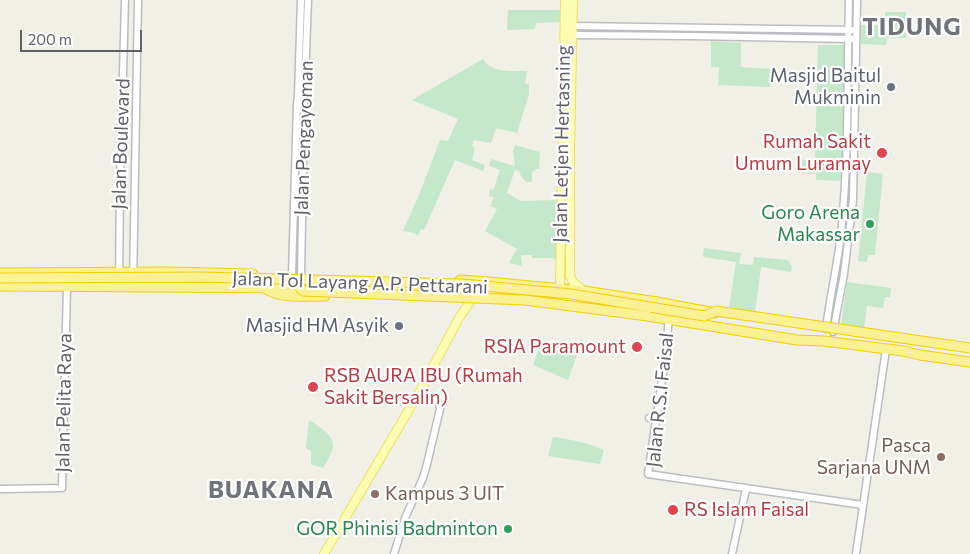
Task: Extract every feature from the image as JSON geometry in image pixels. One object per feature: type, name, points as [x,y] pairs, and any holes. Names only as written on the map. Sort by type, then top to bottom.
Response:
[{"type":"highway","points":[[0,273],[200,272],[296,278],[474,281],[584,291],[970,348]]},
{"type":"highway","name":"Jalan Tol Layang A.P. Pettarani","points":[[0,279],[201,277],[462,284],[571,294],[704,316],[716,311]]},
{"type":"highway","points":[[296,278],[303,290],[524,300],[648,316],[797,340],[824,341],[970,362]]},
{"type":"highway","name":"Jalan Tol Layang A.P. Pettarani","points":[[0,279],[180,280],[296,278]]},
{"type":"highway","points":[[409,279],[415,285],[409,290]]},
{"type":"highway","points":[[428,279],[424,282],[423,286],[424,289],[429,291]]},
{"type":"highway","points":[[0,286],[470,292],[559,300],[648,316]]},
{"type":"highway","points":[[263,288],[284,295],[472,299],[667,319]]},
{"type":"highway","points":[[716,311],[764,321],[830,329],[928,345],[970,348]]},
{"type":"highway","points":[[762,335],[764,321]]},
{"type":"main road","name":"Jalan Letjen Hertasning","points":[[565,0],[570,276],[573,282],[584,291]]},
{"type":"main road","name":"Jalan Letjen Hertasning","points":[[559,300],[573,0]]},
{"type":"main road","points":[[324,554],[420,391],[459,318],[472,299]]},
{"type":"main road","points":[[716,311],[970,348]]},
{"type":"street","name":"Jalan Boulevard","points":[[119,287],[125,0]]},
{"type":"street","name":"Jalan Boulevard","points":[[133,287],[138,0]]},
{"type":"street","name":"Jalan Pengayoman","points":[[296,278],[293,224],[301,0]]},
{"type":"street","name":"Jalan Pengayoman","points":[[296,278],[301,224],[308,0]]},
{"type":"street","points":[[849,2],[857,2],[853,200],[844,274],[830,329],[835,273],[842,227],[846,170],[849,2]]},
{"type":"street","points":[[572,26],[856,30]]},
{"type":"street","points":[[599,26],[599,35]]},
{"type":"street","points":[[572,35],[856,39]]},
{"type":"street","points":[[847,128],[855,128]]},
{"type":"street","points":[[293,224],[301,224]]},
{"type":"street","points":[[835,273],[844,274]]},
{"type":"street","name":"Jalan Pelita Raya","points":[[0,489],[62,488],[67,287]]},
{"type":"street","name":"Jalan R.S.I Faisal","points":[[667,319],[657,419],[648,474],[746,489]]},
{"type":"street","points":[[856,554],[886,349]]},
{"type":"street","points":[[394,554],[405,518],[423,478],[440,410],[437,400],[420,391]]},
{"type":"street","points":[[649,418],[657,419]]},
{"type":"street","points":[[732,554],[746,489],[863,505]]},
{"type":"green space","points":[[508,10],[562,10],[561,22],[536,23],[535,29],[507,30]]},
{"type":"green space","points":[[885,12],[906,12],[906,38],[887,38],[886,45],[861,44],[861,25],[885,25]]},
{"type":"green space","points":[[711,41],[741,43],[741,67],[771,69],[770,87],[718,85],[719,67],[711,67]]},
{"type":"green space","points":[[818,45],[847,45],[842,181],[816,180],[816,174],[797,173],[797,160],[815,160]]},
{"type":"green space","points":[[483,59],[491,67],[497,69],[527,71],[525,84],[529,84],[529,94],[517,133],[496,128],[491,143],[474,140],[472,146],[475,148],[472,160],[485,165],[483,171],[455,160],[424,230],[421,229],[418,236],[414,233],[403,231],[440,140],[448,141],[458,119],[412,100]]},
{"type":"green space","points":[[515,145],[540,152],[539,169],[535,169],[532,172],[532,182],[526,182],[519,171],[515,170],[507,193],[521,201],[557,200],[557,260],[552,258],[532,258],[532,255],[521,255],[522,266],[509,263],[517,249],[485,231],[497,209],[490,206],[494,197],[489,196],[490,189],[494,189],[500,170],[489,166],[491,159],[515,166],[513,151]]},
{"type":"green space","name":"Goro Arena Makassar","points":[[867,172],[883,174],[875,255],[868,255],[867,262],[858,261]]},
{"type":"green space","points":[[704,248],[741,253],[739,264],[753,265],[754,257],[788,260],[792,267],[791,272],[761,267],[755,312],[729,307],[736,262],[703,257]]},
{"type":"green space","points":[[847,282],[891,288],[890,297],[885,297],[883,308],[867,306],[864,328],[841,325]]},
{"type":"green space","points":[[538,351],[577,355],[568,380],[533,365]]},
{"type":"green space","points":[[309,420],[324,431],[333,442],[332,451],[323,468],[311,464],[311,451],[306,448]]},
{"type":"green space","points":[[553,437],[592,445],[604,450],[600,464],[548,456]]},
{"type":"place","name":"Masjid Baitul Mukminin","points":[[891,87]]},
{"type":"place","name":"Rumah Sakit Umum Luramay","points":[[882,153]]},
{"type":"place","name":"Goro Arena Makassar","points":[[870,224]]},
{"type":"place","name":"Masjid HM Asyik","points":[[399,326]]},
{"type":"place","name":"RSIA Paramount","points":[[637,347]]},
{"type":"place","name":"RSB AURA IBU (Rumah Sakit Bersalin)","points":[[313,387]]},
{"type":"place","name":"Pasca Sarjana UNM","points":[[941,457]]},
{"type":"place","name":"Kampus 3 UIT","points":[[375,494]]},
{"type":"place","name":"RS Islam Faisal","points":[[673,510]]},
{"type":"place","name":"GOR Phinisi Badminton","points":[[508,529]]},
{"type":"district","name":"TIDUNG","points":[[912,27]]},
{"type":"district","name":"BUAKANA","points":[[271,490]]}]
